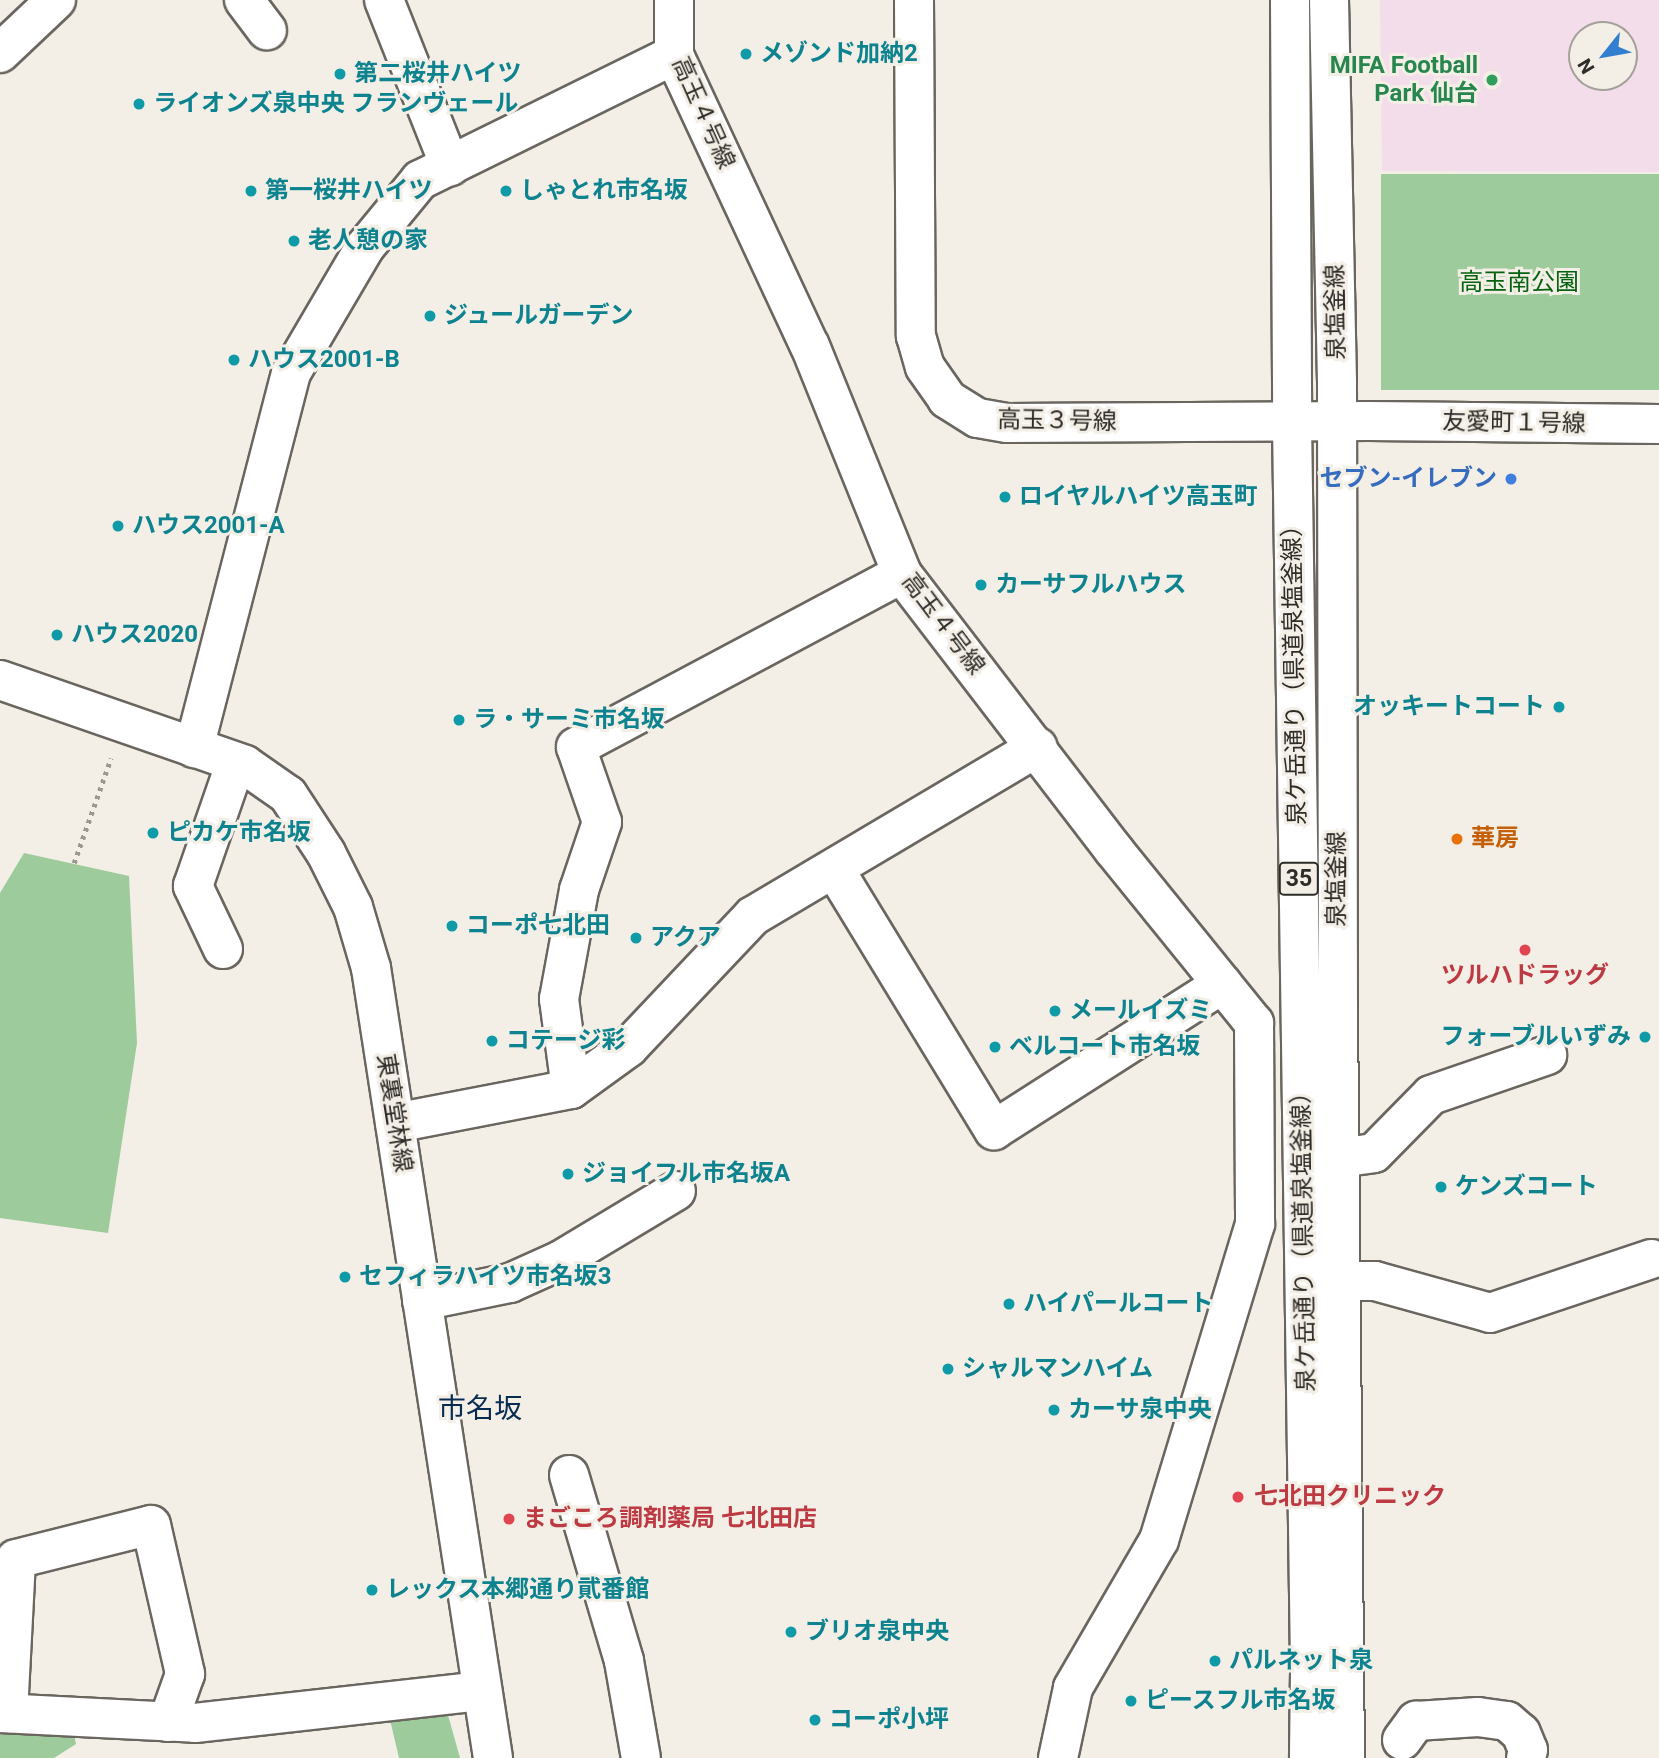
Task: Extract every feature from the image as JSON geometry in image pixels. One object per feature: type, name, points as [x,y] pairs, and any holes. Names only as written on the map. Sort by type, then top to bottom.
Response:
[{"type":"street","points":[[0,53],[56,0]]},
{"type":"street","points":[[244,0],[267,30]]},
{"type":"street","points":[[384,0],[450,166]]},
{"type":"street","name":"高玉４号線","points":[[674,0],[674,55],[810,346],[902,574],[1038,747],[1113,849],[1254,1023],[1255,1224],[1159,1540],[1073,1688],[1058,1758]]},
{"type":"street","name":"高玉３号線","points":[[914,0],[916,336],[925,367],[947,398],[978,418],[1007,423],[1353,421]]},
{"type":"street","name":"泉ケ岳通り（県道泉塩釜線）","points":[[1290,0],[1292,422],[1321,1159],[1309,1758]]},
{"type":"street","name":"泉塩釜線","points":[[1329,0],[1353,421],[1321,1159],[1341,1281],[1345,1758]]},
{"type":"street","points":[[194,748],[291,373],[365,247],[421,180],[674,55]]},
{"type":"street","name":"友愛町１号線","points":[[1353,421],[1659,424]]},
{"type":"street","points":[[571,1089],[559,999],[579,890],[601,822],[576,747],[902,574]]},
{"type":"street","name":"東裏堂林線","points":[[0,680],[236,762],[288,795],[326,853],[354,907],[371,968],[493,1758]]},
{"type":"street","points":[[395,1123],[571,1089],[629,1047],[753,916],[835,870],[1038,747]]},
{"type":"street","points":[[223,949],[192,886],[236,762]]},
{"type":"street","points":[[835,870],[994,1129],[1222,984]]},
{"type":"street","points":[[1255,1161],[1321,1159],[1374,1153],[1430,1095],[1547,1055]]},
{"type":"street","points":[[422,1301],[510,1283],[570,1255],[676,1191]]},
{"type":"street","points":[[1341,1281],[1375,1281],[1490,1312],[1651,1259]]},
{"type":"street","points":[[569,1475],[624,1661],[641,1758]]},
{"type":"street","points":[[168,1722],[185,1674],[150,1525],[16,1559],[4,1713],[168,1722],[195,1723],[482,1690]]},
{"type":"street","points":[[1402,1740],[1416,1721],[1478,1717],[1497,1719],[1507,1721],[1521,1733],[1528,1750],[1526,1758]]},
{"type":"path","points":[[74,863],[123,723]]},
{"type":"shaded area","points":[[1380,0],[1659,0],[1659,172],[1382,171]]},
{"type":"green space","name":"高玉南公園","points":[[1381,174],[1659,174],[1659,390],[1381,390]]},
{"type":"green space","points":[[24,853],[129,876],[137,1043],[108,1233],[0,1218],[0,893]]},
{"type":"green space","points":[[432,1706],[448,1715],[460,1758],[399,1758],[388,1711]]},
{"type":"green space","points":[[72,1722],[76,1744],[54,1758],[0,1758],[0,1723]]},
{"type":"place","name":"メゾンド加納2","points":[[746,54]]},
{"type":"place","name":"第二桜井ハイツ","points":[[340,74]]},
{"type":"place","name":"MIFA Football Park 仙台","points":[[1492,80]]},
{"type":"place","name":"ライオンズ泉中央 フランヴェール","points":[[139,104]]},
{"type":"place","name":"第一桜井ハイツ","points":[[251,191]]},
{"type":"place","name":"しゃとれ市名坂","points":[[506,191]]},
{"type":"place","name":"老人憩の家","points":[[294,241]]},
{"type":"place","name":"ジュールガーデン","points":[[430,316]]},
{"type":"place","name":"ハウス2001-B","points":[[234,360]]},
{"type":"place","name":"セブン-イレブン","points":[[1511,479]]},
{"type":"place","name":"ロイヤルハイツ高玉町","points":[[1005,497]]},
{"type":"place","name":"ハウス2001-A","points":[[118,526]]},
{"type":"place","name":"カーサフルハウス","points":[[981,585]]},
{"type":"place","name":"ハウス2020","points":[[57,635]]},
{"type":"place","name":"オッキートコート","points":[[1559,707]]},
{"type":"place","name":"ラ・サーミ市名坂","points":[[459,720]]},
{"type":"place","name":"ピカケ市名坂","points":[[153,833]]},
{"type":"place","name":"華房","points":[[1457,839]]},
{"type":"place","name":"コーポ七北田","points":[[452,926]]},
{"type":"place","name":"アクア","points":[[636,938]]},
{"type":"place","name":"ツルハドラッグ","points":[[1525,950]]},
{"type":"place","name":"メールイズミ","points":[[1055,1011]]},
{"type":"place","name":"フォーブルいずみ","points":[[1645,1037]]},
{"type":"place","name":"コテージ彩","points":[[492,1041]]},
{"type":"place","name":"ベルコート市名坂","points":[[995,1047]]},
{"type":"place","name":"ジョイフル市名坂A","points":[[568,1174]]},
{"type":"place","name":"ケンズコート","points":[[1441,1187]]},
{"type":"place","name":"セフィラハイツ市名坂3","points":[[345,1277]]},
{"type":"place","name":"ハイパールコート","points":[[1009,1304]]},
{"type":"place","name":"シャルマンハイム","points":[[948,1369]]},
{"type":"place","name":"カーサ泉中央","points":[[1054,1410]]},
{"type":"place","name":"七北田クリニック","points":[[1238,1497]]},
{"type":"place","name":"まごころ調剤薬局 七北田店","points":[[509,1519]]},
{"type":"place","name":"レックス本郷通り貮番館","points":[[372,1590]]},
{"type":"place","name":"ブリオ泉中央","points":[[791,1632]]},
{"type":"place","name":"パルネット泉","points":[[1215,1661]]},
{"type":"place","name":"ピースフル市名坂","points":[[1131,1701]]},
{"type":"place","name":"コーポ小坪","points":[[815,1720]]},
{"type":"district","name":"市名坂","points":[[480,1409]]}]
